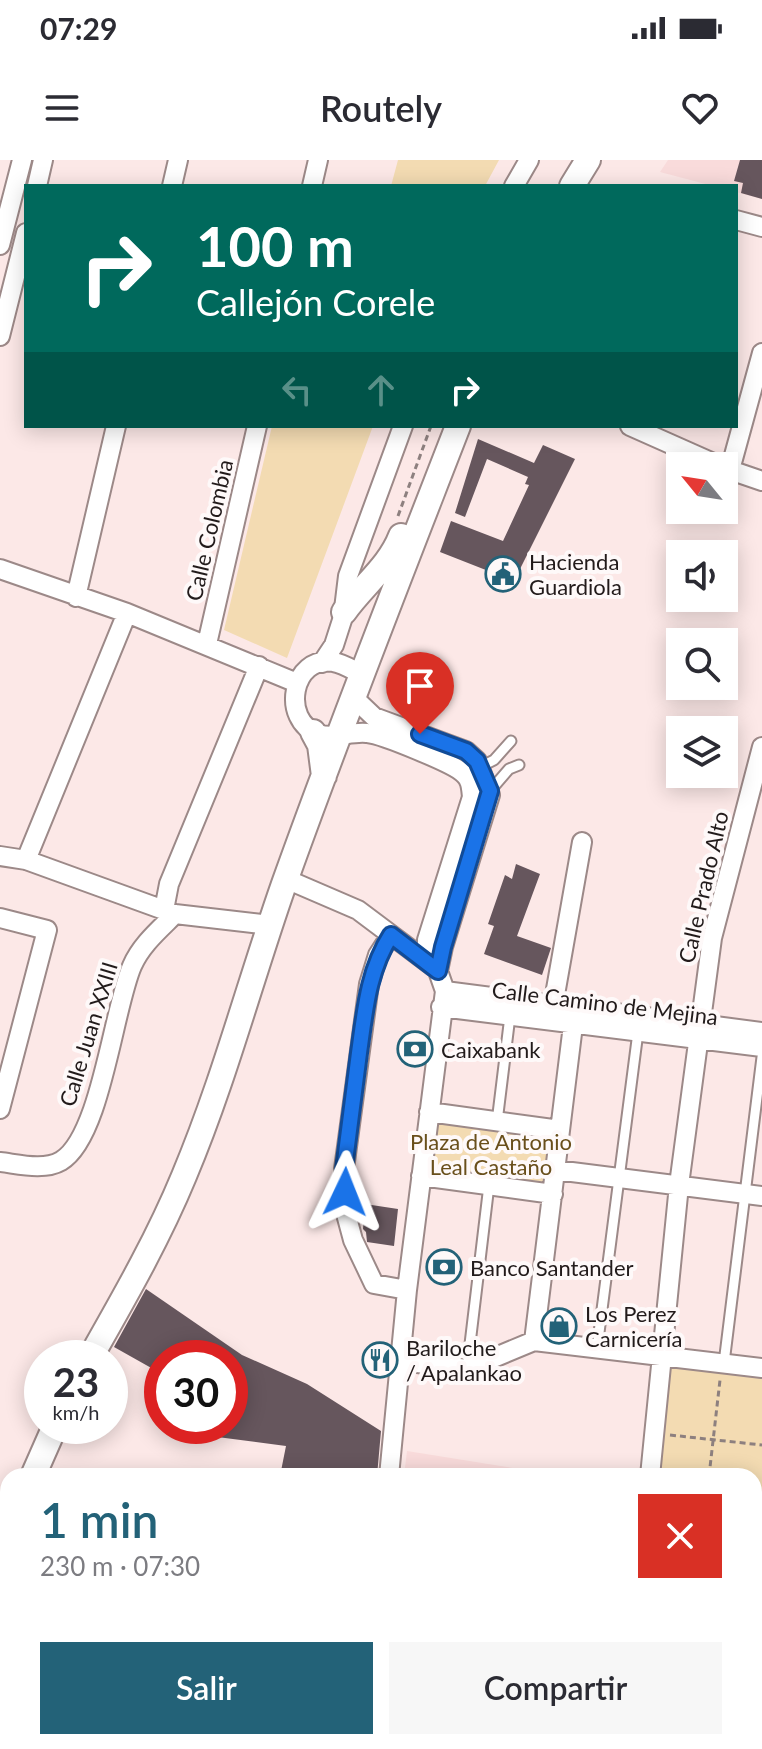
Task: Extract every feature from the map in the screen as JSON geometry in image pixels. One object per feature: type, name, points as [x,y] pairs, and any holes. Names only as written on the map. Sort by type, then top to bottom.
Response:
[{"type":"main road","points":[[573,184],[588,160]]},
{"type":"main road","points":[[344,612],[394,553],[444,428]]},
{"type":"main road","points":[[100,1340],[141,1267],[185,1175],[286,879],[361,674],[457,428]]},
{"type":"main road","points":[[313,732],[320,745],[324,779]]},
{"type":"main road","points":[[40,1468],[48,1444]]},
{"type":"street","points":[[22,160],[2,238],[24,235]]},
{"type":"street","points":[[37,184],[43,160]]},
{"type":"street","points":[[172,184],[178,160]]},
{"type":"street","points":[[312,184],[318,160]]},
{"type":"street","points":[[515,184],[529,160]]},
{"type":"street","points":[[738,221],[762,227]]},
{"type":"street","points":[[0,336],[9,263],[24,238]]},
{"type":"street","points":[[738,428],[762,353]]},
{"type":"street","points":[[76,597],[116,428]]},
{"type":"street","name":"Calle Colombia","points":[[207,644],[257,428]]},
{"type":"street","points":[[322,663],[334,645],[344,612],[348,576],[402,428]]},
{"type":"street","points":[[635,428],[689,452]]},
{"type":"street","points":[[730,452],[738,428]]},
{"type":"street","points":[[738,473],[762,481]]},
{"type":"street","points":[[0,569],[127,613],[297,683]]},
{"type":"street","points":[[26,860],[127,613]]},
{"type":"street","points":[[361,674],[333,662],[312,667],[297,683],[294,707],[298,718],[313,732],[328,737],[368,733],[481,779]]},
{"type":"street","points":[[169,912],[169,884],[259,666]]},
{"type":"street","points":[[353,697],[374,717],[466,751],[477,761],[481,779],[472,797],[427,940],[427,950],[438,971],[443,999],[407,1290],[390,1468]]},
{"type":"street","name":"Calle Prado Alto","points":[[651,1468],[679,1185],[712,938],[762,747]]},
{"type":"street","points":[[553,1006],[582,842]]},
{"type":"street","points":[[0,856],[26,860],[169,912],[270,925]]},
{"type":"street","points":[[286,879],[358,910],[438,971]]},
{"type":"street","name":"Calle Juan XXIII","points":[[0,1162],[42,1166],[61,1161],[77,1144],[106,1069],[132,965],[169,912]]},
{"type":"street","points":[[0,918],[47,930],[0,1109]]},
{"type":"street","points":[[391,935],[378,955],[369,984],[346,1155],[346,1214],[353,1240],[374,1284],[407,1290]]},
{"type":"street","name":"Calle Camino de Mejina","points":[[443,999],[553,1006],[574,1017],[638,1032],[762,1032]]},
{"type":"street","name":"Calle Camino de Mejina","points":[[443,999],[510,1016],[574,1017],[699,1031],[762,1047]]},
{"type":"street","points":[[534,1341],[574,1017]]},
{"type":"street","points":[[429,1112],[560,1130]]},
{"type":"street","points":[[556,1170],[753,1195]]},
{"type":"street","points":[[421,1176],[553,1194]]},
{"type":"street","points":[[401,1361],[467,1369],[534,1341],[762,1368]]},
{"type":"lane","points":[[481,779],[511,741]]},
{"type":"lane","points":[[481,779],[519,765]]},
{"type":"lane","points":[[497,1122],[510,1016]]},
{"type":"lane","points":[[597,1348],[638,1032]]},
{"type":"lane","points":[[723,1363],[753,1195],[762,1057]]},
{"type":"lane","points":[[467,1369],[489,1185]]},
{"type":"path","points":[[710,1468],[723,1363]]},
{"type":"path","points":[[654,1433],[762,1445]]},
{"type":"shaded area","points":[[668,160],[762,160],[762,199],[738,193],[738,184],[705,184],[660,172]]},
{"type":"shaded area","points":[[407,1451],[512,1468],[405,1468]]},
{"type":"green space","points":[[398,160],[499,160],[486,184],[392,184]]},
{"type":"green space","points":[[272,428],[372,428],[287,658],[224,630]]},
{"type":"green space","name":"Plaza de Antonio Leal Castaño","points":[[429,1112],[560,1130],[553,1194],[421,1176]]},
{"type":"green space","points":[[661,1355],[762,1368],[762,1468],[651,1468]]},
{"type":"building","points":[[740,160],[762,160],[762,199],[741,193],[743,183],[734,181]]},
{"type":"building","points":[[478,439],[534,463],[543,445],[575,459],[514,581],[440,552],[451,521],[503,541],[529,485],[525,484],[528,477],[487,459],[465,517],[455,513]]},
{"type":"building","points":[[516,864],[540,874],[517,936],[551,948],[542,975],[484,954],[494,926],[488,924],[505,875],[512,879]]},
{"type":"building","points":[[365,1204],[398,1209],[394,1246],[367,1242],[363,1229]]},
{"type":"building","points":[[146,1289],[220,1340],[144,1340],[144,1364],[128,1355],[128,1340],[118,1340]]},
{"type":"building","points":[[248,1358],[307,1384],[381,1431],[378,1468],[282,1468],[286,1446],[248,1441]]},
{"type":"place","name":"Hacienda Guardiola","points":[[503,574]]},
{"type":"place","name":"Caixabank","points":[[415,1049]]},
{"type":"place","name":"Banco Santander","points":[[444,1267]]},
{"type":"place","name":"Los Perez Carnicería","points":[[559,1326]]},
{"type":"place","name":"Bariloche / Apalankao","points":[[380,1360]]},
{"type":"route","points":[[345,1192],[344,1169],[362,1032],[369,984],[378,955],[391,935],[438,971],[490,795],[477,761],[466,751],[420,734]]}]
